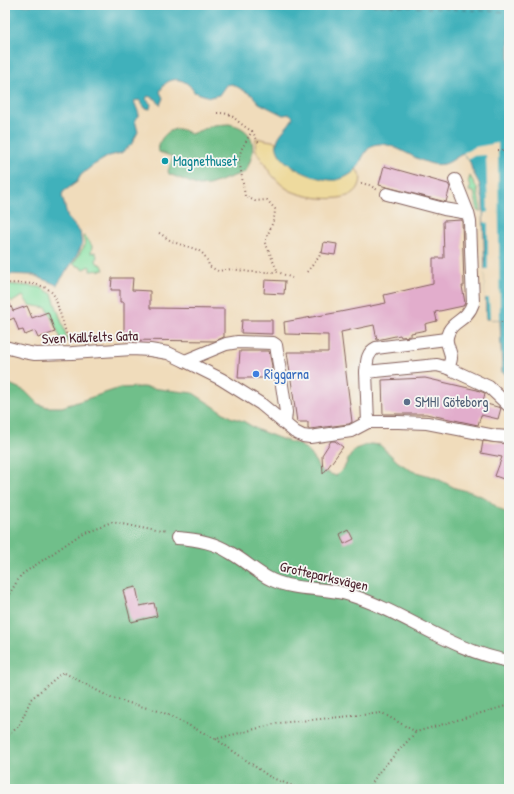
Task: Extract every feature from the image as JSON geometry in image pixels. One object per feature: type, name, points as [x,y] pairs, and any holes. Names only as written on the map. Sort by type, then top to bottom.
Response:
[{"type":"street","points":[[448,368],[451,358],[446,339],[450,329],[466,316],[473,303],[470,222],[468,212],[455,180]]},
{"type":"street","points":[[387,194],[444,209],[468,212]]},
{"type":"street","points":[[446,339],[376,348],[372,350],[369,354],[366,372],[368,422],[427,423],[495,436],[509,437]]},
{"type":"street","points":[[185,361],[226,344],[238,342],[276,344],[286,412],[284,422]]},
{"type":"street","name":"Sven Källfelts Gata","points":[[5,347],[36,354],[132,349],[150,350],[168,354],[221,379],[261,404],[295,432],[310,437],[351,432],[368,422]]},
{"type":"street","points":[[366,372],[437,365],[448,368],[488,387],[509,406]]},
{"type":"street","name":"Grotteparksvägen","points":[[177,538],[189,538],[214,545],[228,551],[271,579],[282,584],[348,594],[363,599],[389,610],[460,646],[480,654],[509,661]]},
{"type":"path","points":[[216,113],[226,113],[235,117],[241,124],[252,131],[260,145]]},
{"type":"path","points":[[252,131],[241,150],[239,159],[246,196],[255,201],[267,200],[276,209],[275,219],[264,243],[271,253],[273,262],[278,272]]},
{"type":"path","points":[[498,150],[509,150]]},
{"type":"path","points":[[361,182],[387,194]]},
{"type":"path","points":[[159,233],[170,240],[198,250],[208,258],[209,266],[218,271],[232,269],[250,272],[278,272],[292,278]]},
{"type":"path","points":[[308,272],[319,257],[322,250]]},
{"type":"path","points":[[5,283],[32,284],[47,288],[52,292],[55,297],[72,353]]},
{"type":"path","points":[[500,322],[509,321]]},
{"type":"path","points":[[5,601],[21,575],[84,532],[112,522],[168,534],[177,538]]},
{"type":"path","points":[[5,738],[19,726],[31,699],[64,672],[111,698],[162,712],[216,739],[270,777],[300,789]]},
{"type":"path","points":[[369,789],[378,773],[416,732],[509,705]]},
{"type":"path","points":[[216,739],[279,723],[382,713],[416,732]]},
{"type":"green space","points":[[229,124],[240,127],[247,132],[252,143],[252,155],[245,172],[209,185],[199,186],[169,174],[168,171],[173,157],[159,152],[159,144],[166,134],[170,131],[178,129],[191,134],[214,125]]},
{"type":"green space","points":[[470,176],[477,188],[481,211],[478,211],[474,192],[469,191],[471,185],[468,183]]},
{"type":"green space","points":[[83,236],[86,237],[92,246],[91,253],[95,252],[97,256],[97,263],[102,265],[104,270],[90,271],[89,266],[85,269],[73,264],[85,245]]},
{"type":"green space","points":[[5,284],[40,287],[52,294],[68,341],[62,341],[47,308],[29,305],[23,296],[12,302],[5,293]]},
{"type":"green space","points":[[5,382],[25,391],[38,404],[47,407],[62,407],[120,388],[142,387],[193,393],[230,417],[243,421],[258,430],[298,444],[306,449],[320,470],[336,476],[344,468],[355,449],[370,444],[380,445],[398,462],[412,471],[434,477],[455,488],[486,498],[509,515],[509,789],[5,789]]},
{"type":"sand","points":[[256,138],[277,142],[277,147],[345,177],[356,169],[360,177],[359,186],[354,192],[347,196],[337,198],[316,198],[305,196],[289,190],[275,178],[258,154],[255,146]]},
{"type":"water","points":[[5,5],[509,5],[509,376],[502,372],[500,319],[486,319],[483,200],[479,183],[472,170],[470,162],[463,154],[444,164],[436,164],[428,163],[394,147],[385,144],[378,144],[370,147],[357,168],[342,179],[328,180],[309,175],[289,164],[282,158],[277,150],[278,138],[293,117],[290,114],[283,115],[259,103],[252,95],[232,84],[226,85],[219,95],[210,97],[194,92],[181,80],[171,80],[163,86],[160,92],[163,98],[160,105],[156,99],[148,96],[146,99],[151,104],[150,109],[145,108],[139,100],[134,101],[139,114],[135,120],[138,132],[131,145],[121,153],[109,156],[92,166],[81,175],[77,182],[63,192],[62,196],[68,218],[80,232],[82,245],[76,257],[57,285],[33,275],[5,274]]},
{"type":"pier","points":[[498,143],[500,319],[490,319],[489,298],[485,298],[484,269],[488,269],[488,223],[484,222],[484,213],[488,212],[486,155],[472,156],[468,159],[463,153],[475,147]]},
{"type":"building","points":[[384,166],[448,184],[450,187],[446,202],[379,185]]},
{"type":"building","points":[[462,220],[464,286],[462,286],[465,303],[463,306],[435,312],[437,321],[425,324],[426,330],[411,333],[411,336],[401,337],[400,335],[377,340],[374,325],[341,332],[352,422],[349,424],[308,429],[308,422],[297,422],[287,352],[328,352],[328,335],[285,334],[284,322],[386,303],[384,295],[433,284],[433,258],[444,258],[443,221]]},
{"type":"building","points":[[324,242],[337,244],[335,255],[322,253]]},
{"type":"building","points":[[112,278],[133,278],[132,290],[150,291],[150,308],[224,309],[224,337],[215,341],[124,340],[124,302],[120,302],[120,290],[111,290]]},
{"type":"building","points":[[265,280],[285,281],[284,294],[264,293]]},
{"type":"building","points":[[5,293],[13,311],[27,306],[32,318],[48,312],[55,332],[38,338],[35,331],[25,335],[23,330],[19,331],[14,318],[5,322]]},
{"type":"building","points":[[242,320],[272,320],[272,334],[241,333]]},
{"type":"building","points":[[240,351],[269,351],[272,366],[271,378],[238,378]]},
{"type":"building","points":[[425,378],[485,393],[483,403],[501,408],[498,419],[481,415],[478,425],[426,414],[383,414],[382,380]]},
{"type":"building","points":[[331,441],[335,441],[343,447],[323,474],[322,455]]},
{"type":"building","points":[[483,441],[509,444],[509,481],[495,476],[502,457],[481,453]]},
{"type":"building","points":[[349,529],[354,539],[344,544],[340,534]]},
{"type":"building","points":[[136,587],[140,606],[154,603],[157,616],[131,622],[123,590]]},
{"type":"ferry route","points":[[372,5],[509,12]]},
{"type":"place","name":"Magnethuset","points":[[165,161]]},
{"type":"place","name":"Riggarna","points":[[256,374]]},
{"type":"place","name":"SMHI Göteborg","points":[[407,402]]}]
